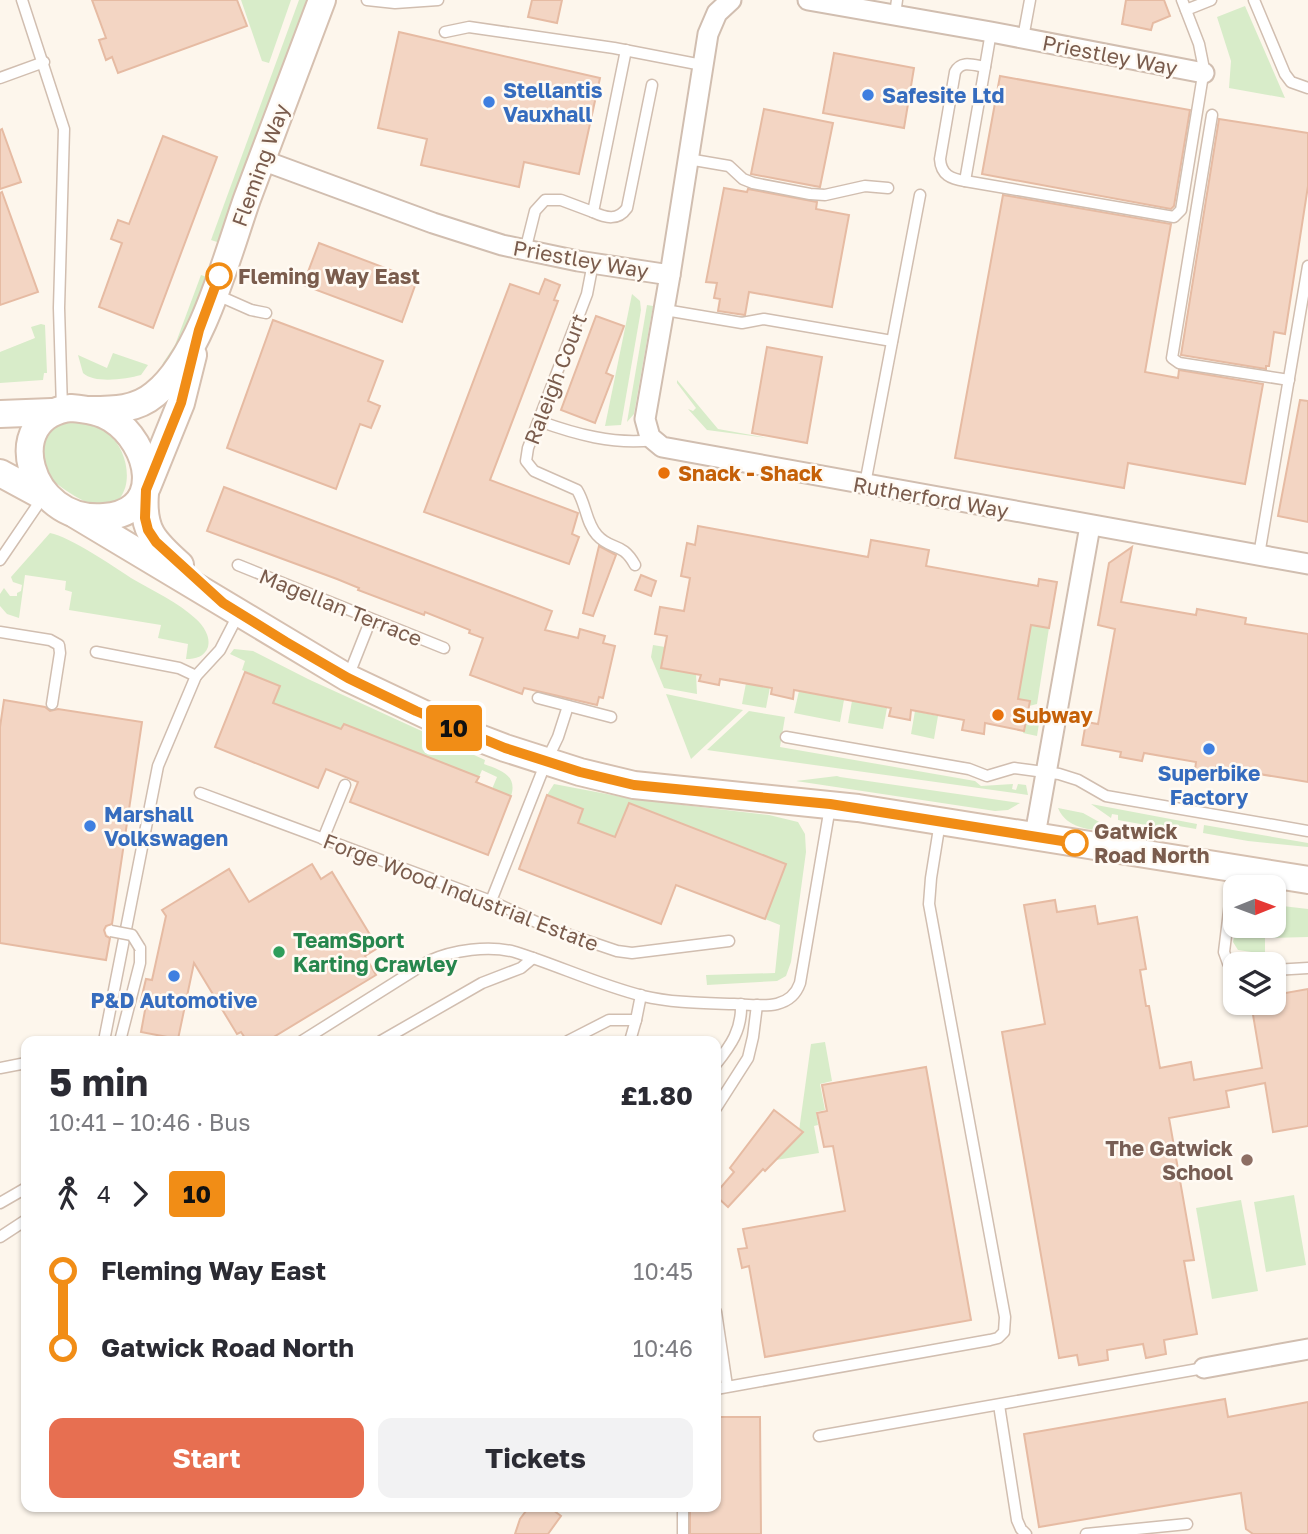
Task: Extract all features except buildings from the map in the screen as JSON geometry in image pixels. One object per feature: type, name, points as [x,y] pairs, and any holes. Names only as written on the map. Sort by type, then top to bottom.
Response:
[{"type":"street","name":"Fleming Way","points":[[90,410],[128,408],[139,404],[155,394],[181,367],[199,330],[322,0]]},
{"type":"street","name":"Priestley Way","points":[[262,160],[433,223],[525,251],[670,275],[702,65],[714,17],[719,9],[731,0]]},
{"type":"street","name":"Priestley Way","points":[[808,0],[896,7],[991,32],[1204,74]]},
{"type":"street","points":[[653,440],[646,429],[645,419],[670,275]]},
{"type":"street","name":"Fleming Way","points":[[145,492],[181,403],[199,330]]},
{"type":"street","points":[[0,414],[90,410],[113,419],[127,434],[140,457],[145,473],[145,518],[152,537],[231,608]]},
{"type":"street","points":[[43,497],[27,472],[23,441],[32,426],[57,411]]},
{"type":"street","name":"Rutherford Way","points":[[653,440],[662,447],[674,450],[1308,564]]},
{"type":"street","points":[[0,472],[348,678],[447,726],[546,762],[634,785],[830,804],[1308,880]]},
{"type":"street","points":[[76,515],[101,518],[117,515],[138,504],[145,492]]},
{"type":"street","points":[[1035,835],[1090,526]]},
{"type":"street","points":[[1204,1368],[1308,1349]]},
{"type":"lane","points":[[22,0],[64,129],[57,411]]},
{"type":"lane","points":[[367,0],[438,0]]},
{"type":"lane","points":[[1023,38],[1030,0]]},
{"type":"lane","points":[[985,68],[964,64],[957,69],[940,156],[945,174],[965,181],[1174,218],[1181,210],[1204,74],[1202,52],[1184,5],[1211,0]]},
{"type":"lane","points":[[1254,0],[1285,74],[1292,82],[1308,88]]},
{"type":"lane","points":[[445,32],[469,27],[626,50],[702,65]]},
{"type":"lane","points":[[965,181],[991,32]]},
{"type":"lane","points":[[593,212],[626,50]]},
{"type":"lane","points":[[0,78],[44,62]]},
{"type":"lane","points":[[525,251],[535,211],[545,200],[561,200],[615,217],[627,208],[652,85]]},
{"type":"lane","points":[[1212,115],[1172,358],[1179,363],[1289,380]]},
{"type":"lane","points":[[688,159],[729,166],[753,183],[810,194],[825,195],[865,186],[888,188]]},
{"type":"lane","points":[[865,484],[920,195]]},
{"type":"lane","name":"Raleigh Court","points":[[593,263],[587,295],[527,453],[529,467],[577,490],[596,534],[626,551],[635,565]]},
{"type":"lane","points":[[1259,555],[1308,266]]},
{"type":"lane","points":[[213,293],[251,310],[266,313]]},
{"type":"lane","points":[[665,310],[742,323],[764,319],[892,341]]},
{"type":"lane","points":[[539,421],[571,433],[594,437],[636,442],[653,440]]},
{"type":"lane","points":[[0,560],[43,497]]},
{"type":"lane","name":"Magellan Terrace","points":[[238,565],[444,648]]},
{"type":"lane","points":[[105,1036],[158,766],[196,676],[220,650],[231,608]]},
{"type":"lane","points":[[348,678],[371,619]]},
{"type":"lane","points":[[0,632],[57,642],[60,653],[52,704]]},
{"type":"lane","points":[[96,652],[178,668],[196,676]]},
{"type":"lane","points":[[538,698],[611,717]]},
{"type":"lane","points":[[491,901],[568,706]]},
{"type":"lane","points":[[786,737],[969,769],[987,776],[1014,768],[1046,772],[1072,777],[1098,793],[1111,797],[1308,831]]},
{"type":"lane","points":[[323,839],[345,785]]},
{"type":"lane","name":"Forge Wood Industrial Estate","points":[[200,793],[491,901],[539,925],[622,952],[729,941]]},
{"type":"lane","points":[[310,1036],[434,958],[493,948],[533,958],[641,995],[673,1001],[757,1005],[783,1003],[792,998],[797,990],[830,804]]},
{"type":"lane","points":[[721,1388],[990,1340],[1002,1335],[1006,1328],[929,904],[930,878],[940,821]]},
{"type":"lane","points":[[1224,952],[1234,869]]},
{"type":"lane","points":[[111,931],[132,935],[140,948],[140,963],[121,1036]]},
{"type":"lane","points":[[390,1036],[482,983],[521,968],[533,958]]},
{"type":"lane","points":[[1286,969],[1308,968]]},
{"type":"lane","points":[[631,1036],[641,995]]},
{"type":"lane","points":[[721,1057],[736,1036],[741,1019],[741,1004]]},
{"type":"lane","points":[[721,1100],[748,1058],[757,1005]]},
{"type":"lane","points":[[578,1036],[609,1020],[636,1020]]},
{"type":"lane","points":[[0,1068],[21,1064]]},
{"type":"lane","points":[[0,1203],[21,1191]]},
{"type":"lane","points":[[0,1237],[21,1223]]},
{"type":"lane","points":[[721,1346],[727,1387]]},
{"type":"lane","points":[[819,1436],[1204,1368]]},
{"type":"lane","points":[[999,1405],[1017,1520],[1026,1534]]},
{"type":"lane","points":[[683,1512],[683,1534]]},
{"type":"lane","points":[[1086,1534],[1187,1524]]},
{"type":"green space","points":[[241,0],[291,0],[269,63],[262,61]]},
{"type":"green space","points":[[299,0],[310,0],[220,243],[211,240]]},
{"type":"green space","points":[[1245,6],[1285,98],[1229,88],[1231,61],[1217,17]]},
{"type":"green space","points":[[201,275],[207,277],[182,340],[160,374],[163,363],[175,345]]},
{"type":"green space","points":[[632,294],[640,301],[641,310],[621,425],[605,426]]},
{"type":"green space","points":[[647,305],[653,306],[634,414],[627,422]]},
{"type":"green space","points":[[45,325],[47,373],[44,373],[43,380],[0,383],[0,352],[35,338],[31,327]]},
{"type":"green space","points":[[113,353],[148,365],[141,375],[119,379],[95,379],[83,373],[78,355],[107,368]]},
{"type":"green space","points":[[677,380],[718,429],[768,438],[707,430],[688,409],[693,411],[696,408]]},
{"type":"green space","points":[[77,420],[107,433],[124,456],[126,484],[122,495],[114,503],[102,506],[86,502],[41,472],[36,443],[48,427]]},
{"type":"green space","points":[[50,533],[80,546],[189,613],[201,624],[207,635],[209,643],[204,653],[196,658],[186,659],[188,644],[158,638],[161,625],[69,610],[72,592],[65,590],[66,581],[25,575],[19,618],[7,614],[0,606],[0,594],[4,588],[10,596],[17,596],[22,585],[13,582],[11,577]]},
{"type":"green space","points":[[1031,625],[1049,628],[1037,704],[1029,706],[1029,701],[1018,699]]},
{"type":"green space","points":[[653,645],[665,647],[696,674],[697,694],[664,688],[651,657]]},
{"type":"green space","points":[[234,649],[253,651],[485,760],[484,764],[510,778],[513,789],[511,796],[492,789],[497,777],[482,770],[479,777],[344,724],[341,729],[273,703],[280,686],[242,670],[245,661],[230,654]]},
{"type":"green space","points":[[746,683],[770,687],[766,708],[742,704]]},
{"type":"green space","points":[[799,691],[844,700],[840,722],[794,713]]},
{"type":"green space","points":[[666,694],[743,710],[691,759]]},
{"type":"green space","points":[[852,701],[887,708],[883,729],[848,723]]},
{"type":"green space","points":[[1038,708],[1040,717],[1037,736],[1023,733],[1028,711]]},
{"type":"green space","points":[[749,711],[785,717],[780,747],[975,781],[981,786],[1013,784],[1012,789],[1016,790],[1018,784],[1026,785],[1028,795],[707,750]]},
{"type":"green space","points":[[915,711],[938,716],[934,739],[911,734]]},
{"type":"green space","points":[[837,776],[1020,803],[1008,810],[995,811],[796,781]]},
{"type":"green space","points":[[554,784],[633,799],[769,815],[798,822],[805,834],[806,852],[791,962],[786,976],[777,981],[707,985],[706,975],[775,973],[780,925],[765,919],[786,864],[629,803],[615,837],[578,823],[583,809],[547,795]]},
{"type":"green space","points":[[1091,804],[1197,824],[1196,829],[1173,825],[1167,828],[1157,827],[1118,820],[1118,815],[1112,814],[1111,818]]},
{"type":"green space","points":[[1058,808],[1083,813],[1110,828],[1109,832],[1073,824]]},
{"type":"green space","points":[[1204,825],[1308,843],[1308,847],[1203,833]]},
{"type":"green space","points":[[1286,906],[1308,909],[1308,937],[1286,938]]},
{"type":"green space","points":[[1234,938],[1265,938],[1265,952],[1238,950]]},
{"type":"green space","points":[[825,1042],[832,1081],[820,1084],[825,1110],[816,1112],[818,1125],[814,1126],[819,1153],[776,1160],[798,1138],[811,1044]]},
{"type":"green space","points":[[1294,1195],[1306,1265],[1266,1272],[1254,1202]]},
{"type":"green space","points":[[1241,1200],[1258,1291],[1212,1299],[1196,1208]]},
{"type":"bus line","name":"10","points":[[219,276],[199,330],[181,403],[150,477],[144,509],[148,530],[156,542],[223,603],[348,678],[416,711],[505,748],[580,772],[634,785],[830,804],[1075,843]]},
{"type":"place","name":"Safesite Ltd","points":[[868,95]]},
{"type":"place","name":"Stellantis Vauxhall","points":[[489,102]]},
{"type":"place","name":"Fleming Way East","points":[[219,276]]},
{"type":"place","name":"Snack - Shack","points":[[664,473]]},
{"type":"place","name":"Subway","points":[[998,715]]},
{"type":"place","name":"Superbike Factory","points":[[1209,749]]},
{"type":"place","name":"Marshall Volkswagen","points":[[90,826]]},
{"type":"place","name":"Gatwick Road North","points":[[1075,843]]},
{"type":"place","name":"TeamSport Karting Crawley","points":[[279,952]]},
{"type":"place","name":"P&D Automotive","points":[[174,976]]},
{"type":"place","name":"The Gatwick School","points":[[1247,1160]]}]
